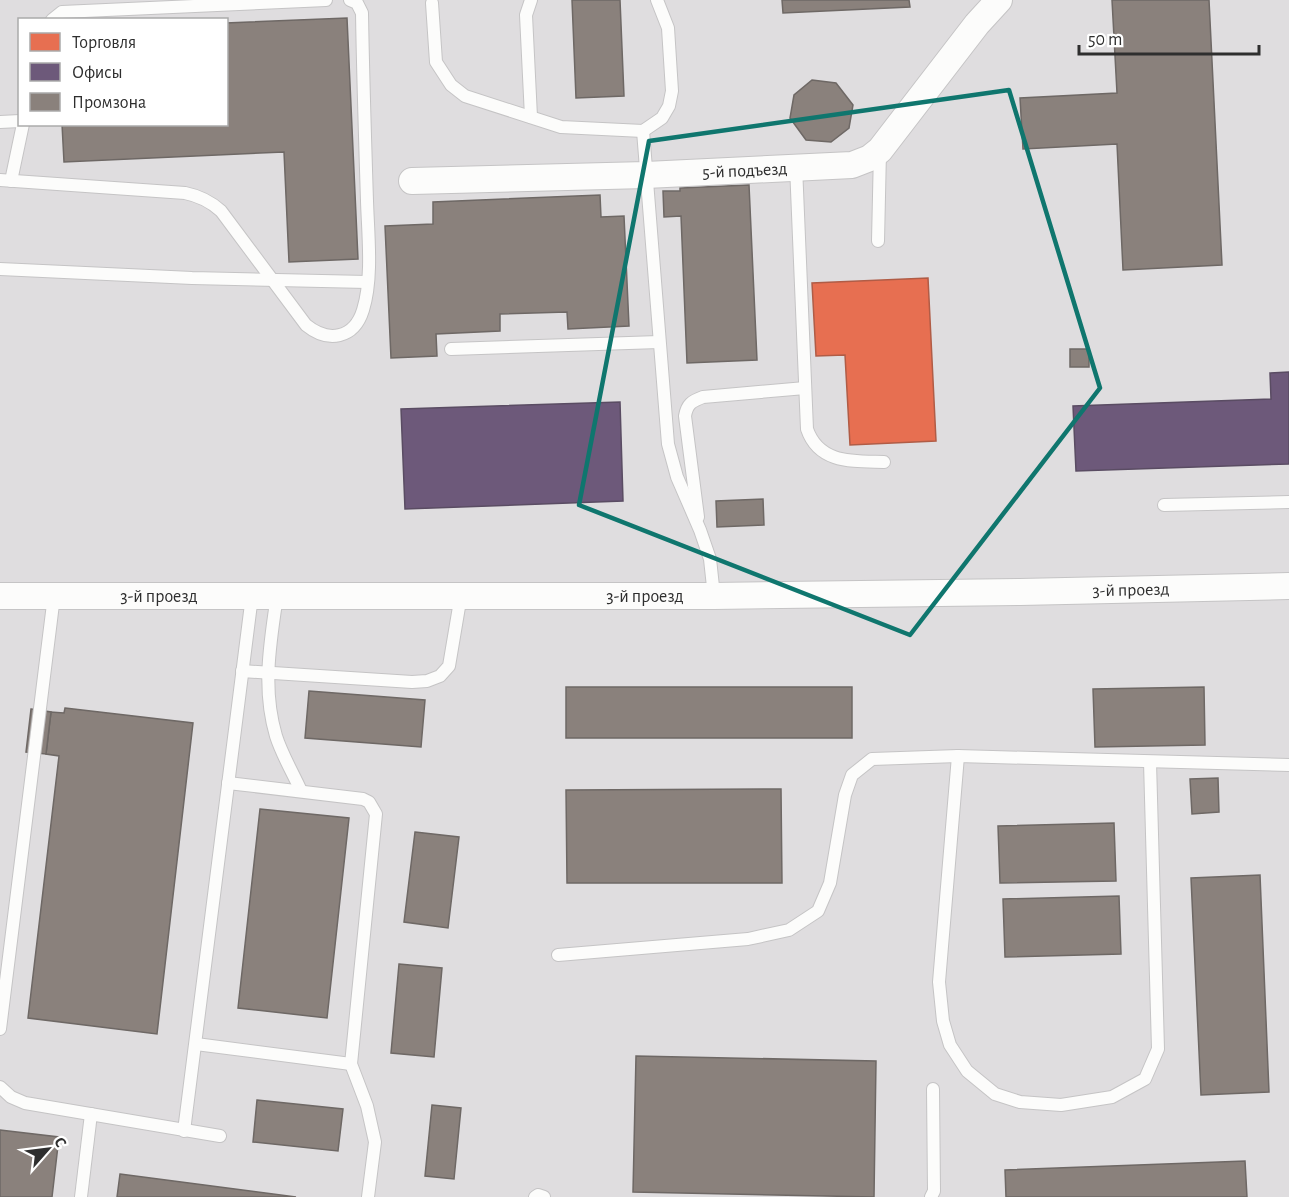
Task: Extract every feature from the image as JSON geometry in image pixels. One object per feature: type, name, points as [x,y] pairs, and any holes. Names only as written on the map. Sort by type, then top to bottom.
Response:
[{"type":"street","name":"5-й подъезд","points":[[412,181],[646,175],[852,165],[870,158],[880,150],[977,24],[999,0]]},
{"type":"street","name":"3-й проезд","points":[[0,596],[714,596],[1289,586]]},
{"type":"lane","points":[[54,18],[62,12],[326,0]]},
{"type":"lane","points":[[22,126],[5,180],[200,196],[221,211],[306,325],[323,336],[335,336],[348,332],[358,323],[364,309],[368,254],[362,13],[357,3],[350,0]]},
{"type":"lane","points":[[531,0],[526,15],[531,117]]},
{"type":"lane","points":[[432,3],[436,62],[451,86],[465,96],[561,127],[643,131],[662,118],[669,106],[672,91],[668,28],[657,0]]},
{"type":"lane","points":[[0,122],[18,121]]},
{"type":"lane","points":[[643,131],[668,444],[677,477],[710,559],[714,596]]},
{"type":"lane","points":[[878,241],[880,150]]},
{"type":"lane","points":[[796,166],[807,429],[817,449],[848,461],[884,462]]},
{"type":"lane","points":[[0,269],[367,282]]},
{"type":"lane","points":[[451,349],[659,342]]},
{"type":"lane","points":[[700,530],[685,416],[687,407],[693,400],[703,397],[805,388]]},
{"type":"lane","points":[[1164,506],[1289,502]]},
{"type":"lane","points":[[242,671],[412,682],[428,681],[440,676],[449,666],[461,595]]},
{"type":"lane","points":[[0,1029],[54,596]]},
{"type":"lane","points":[[184,1131],[242,671],[264,596]]},
{"type":"lane","points":[[264,596],[270,708],[276,734],[301,791]]},
{"type":"lane","points":[[958,756],[939,982],[943,1021],[951,1045],[967,1071],[995,1094],[1020,1102],[1061,1105],[1112,1097],[1145,1079],[1158,1049],[1150,762]]},
{"type":"lane","points":[[558,955],[748,939],[789,930],[818,911],[830,883],[845,795],[852,775],[872,759],[958,756],[1289,765]]},
{"type":"lane","points":[[228,783],[363,800],[369,802],[376,814],[351,1064],[367,1107],[375,1142],[368,1197]]},
{"type":"lane","points":[[196,1044],[351,1064]]},
{"type":"lane","points":[[0,1087],[11,1097],[25,1103],[220,1136]]},
{"type":"lane","points":[[932,1197],[934,1191],[933,1089]]},
{"type":"lane","points":[[81,1197],[91,1114]]},
{"type":"lane","points":[[535,1197],[538,1195],[544,1197]]},
{"type":"highlighted area","points":[[1009,90],[1100,388],[910,635],[579,505],[649,141]]},
{"type":"shaded area","points":[[0,0],[1289,0],[1289,1197],[0,1197]]},
{"type":"building: Торговля","points":[[928,278],[936,441],[850,445],[845,355],[816,356],[812,283]]},
{"type":"building: Офисы","points":[[1289,372],[1289,464],[1076,471],[1073,406],[1271,399],[1270,373]]},
{"type":"building: Офисы","points":[[620,402],[623,501],[405,509],[401,409]]},
{"type":"building: Промзона","points":[[572,0],[620,0],[624,96],[576,98]]},
{"type":"building: Промзона","points":[[782,0],[909,0],[910,7],[783,13]]},
{"type":"building: Промзона","points":[[1112,0],[1209,0],[1222,265],[1123,270],[1117,144],[1023,149],[1020,98],[1117,93]]},
{"type":"building: Промзона","points":[[347,18],[358,259],[289,262],[284,152],[64,162],[62,126],[228,126],[228,23]]},
{"type":"building: Промзона","points":[[812,80],[836,83],[853,105],[849,128],[831,142],[806,140],[790,118],[794,95]]},
{"type":"building: Промзона","points":[[749,185],[757,360],[687,363],[681,216],[664,217],[663,191],[680,191],[680,188]]},
{"type":"building: Промзона","points":[[600,195],[601,217],[624,216],[629,326],[568,329],[567,312],[500,314],[500,331],[436,334],[437,356],[391,358],[385,226],[433,224],[433,202]]},
{"type":"building: Промзона","points":[[1070,349],[1089,349],[1089,367],[1070,367]]},
{"type":"building: Промзона","points":[[763,499],[764,525],[717,527],[716,501]]},
{"type":"building: Промзона","points":[[566,687],[852,687],[852,738],[566,738]]},
{"type":"building: Промзона","points":[[1204,687],[1205,745],[1095,747],[1093,689]]},
{"type":"building: Промзона","points":[[309,691],[425,700],[421,747],[305,738]]},
{"type":"building: Промзона","points":[[65,708],[193,723],[157,1034],[28,1018],[59,756],[46,754],[51,712],[64,713]]},
{"type":"building: Промзона","points":[[31,709],[51,712],[46,754],[26,752]]},
{"type":"building: Промзона","points":[[1218,778],[1219,812],[1192,814],[1190,779]]},
{"type":"building: Промзона","points":[[781,789],[782,883],[567,883],[566,790]]},
{"type":"building: Промзона","points":[[260,809],[349,818],[327,1018],[238,1008]]},
{"type":"building: Промзона","points":[[1114,823],[1116,881],[1000,883],[998,826]]},
{"type":"building: Промзона","points":[[415,832],[459,837],[448,928],[404,922]]},
{"type":"building: Промзона","points":[[1260,875],[1269,1092],[1201,1095],[1191,878]]},
{"type":"building: Промзона","points":[[1119,896],[1121,954],[1005,957],[1003,899]]},
{"type":"building: Промзона","points":[[399,964],[442,968],[434,1057],[391,1053]]},
{"type":"building: Промзона","points":[[636,1056],[876,1061],[874,1197],[633,1192]]},
{"type":"building: Промзона","points":[[257,1100],[343,1109],[338,1151],[253,1142]]},
{"type":"building: Промзона","points":[[432,1105],[461,1108],[454,1179],[425,1176]]},
{"type":"building: Промзона","points":[[0,1130],[59,1137],[52,1197],[0,1197]]},
{"type":"building: Промзона","points":[[1245,1161],[1247,1197],[1006,1197],[1005,1170]]},
{"type":"building: Промзона","points":[[120,1174],[296,1197],[117,1197]]}]
